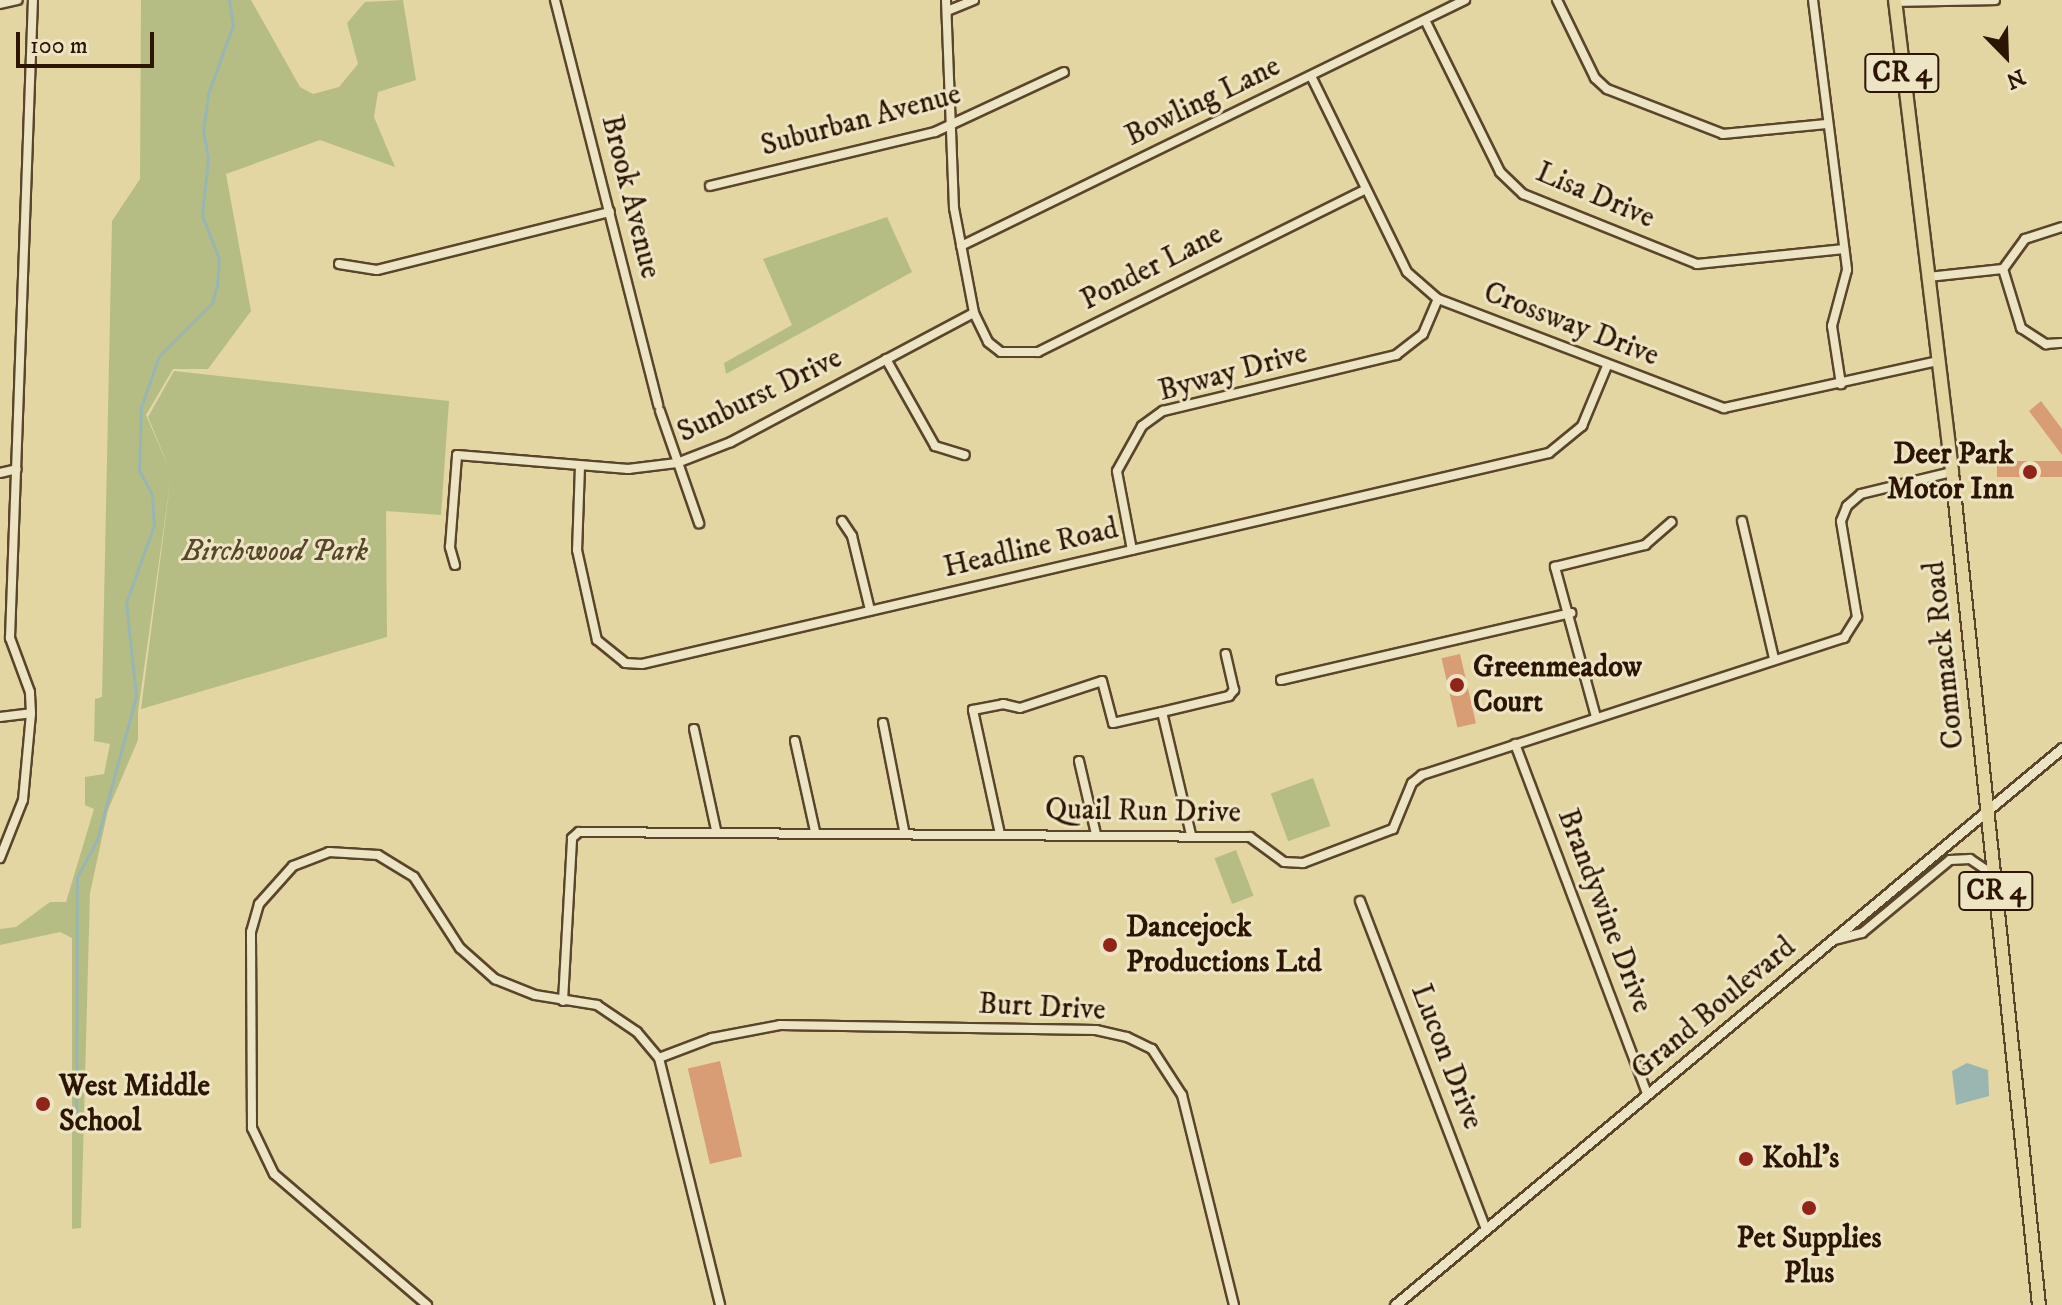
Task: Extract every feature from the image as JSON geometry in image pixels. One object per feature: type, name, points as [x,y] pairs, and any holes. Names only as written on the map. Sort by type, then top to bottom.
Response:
[{"type":"main road","name":"Commack Road","points":[[1895,1],[1952,472],[2039,1305]]},
{"type":"street","points":[[0,4],[18,0]]},
{"type":"street","points":[[0,858],[23,800],[31,713],[30,692],[10,638],[33,0]]},
{"type":"street","name":"Brook Avenue","points":[[555,0],[659,408],[699,523]]},
{"type":"street","points":[[946,0],[954,125],[954,208],[974,313]]},
{"type":"street","points":[[947,11],[974,0]]},
{"type":"street","name":"Bowling Lane","points":[[961,246],[1465,0]]},
{"type":"street","points":[[1557,0],[1595,78],[1607,89],[1723,134],[1827,124]]},
{"type":"street","points":[[1813,0],[1844,249],[1846,284],[1831,345],[1841,384]]},
{"type":"street","points":[[1895,1],[1995,0]]},
{"type":"street","name":"Lisa Drive","points":[[1425,20],[1500,172],[1523,194],[1697,264],[1844,249]]},
{"type":"street","name":"Suburban Avenue","points":[[710,186],[954,125],[1064,72]]},
{"type":"street","name":"Crossway Drive","points":[[1311,76],[1407,272],[1438,299],[1607,366],[1724,408],[1938,361]]},
{"type":"street","name":"Ponder Lane","points":[[974,313],[988,342],[1001,352],[1038,352],[1366,189]]},
{"type":"street","points":[[339,264],[377,270],[610,212]]},
{"type":"street","points":[[1928,277],[2003,269],[2025,239],[2062,227]]},
{"type":"street","points":[[2003,269],[2021,328],[2046,344],[2062,343]]},
{"type":"street","name":"Byway Drive","points":[[1132,550],[1117,471],[1142,426],[1163,411],[1396,355],[1423,334],[1438,299]]},
{"type":"street","name":"Sunburst Drive","points":[[455,565],[450,547],[457,455],[580,466],[677,463],[731,442],[974,313]]},
{"type":"street","points":[[886,359],[935,446],[965,455]]},
{"type":"street","name":"Headline Road","points":[[580,466],[577,550],[597,640],[625,663],[870,610],[1549,453],[1582,426],[1607,366]]},
{"type":"street","points":[[0,473],[17,469]]},
{"type":"street","name":"Quail Run Drive","points":[[563,1001],[572,838],[579,832],[904,830],[1250,837],[1284,862],[1303,863],[1393,829],[1417,778],[1852,632],[1856,608],[1841,521],[1847,506],[1861,494],[1952,472]]},
{"type":"street","points":[[842,521],[852,536],[870,610]]},
{"type":"street","points":[[1742,521],[1774,659]]},
{"type":"street","points":[[1596,717],[1571,613],[1555,567],[1645,545],[1671,522]]},
{"type":"street","points":[[1281,680],[1571,613]]},
{"type":"street","points":[[1000,834],[973,710],[1003,704],[1020,708],[1102,681],[1113,723],[1229,696],[1234,690],[1226,654]]},
{"type":"street","points":[[1162,712],[1191,835]]},
{"type":"street","points":[[0,717],[31,713]]},
{"type":"street","points":[[883,723],[904,830]]},
{"type":"street","points":[[694,729],[716,830]]},
{"type":"street","points":[[795,741],[815,831]]},
{"type":"street","name":"Brandywine Drive","points":[[1515,744],[1647,1094]]},
{"type":"street","name":"Grand Boulevard","points":[[1395,1305],[2062,748]]},
{"type":"street","points":[[1079,761],[1096,834]]},
{"type":"street","points":[[427,1305],[274,1174],[252,1128],[249,1018],[251,932],[259,904],[293,866],[329,852],[378,855],[414,877],[432,900],[460,948],[495,979],[616,1014],[659,1058],[720,1305]]},
{"type":"street","points":[[1834,940],[1862,933],[1950,860],[1970,859],[1995,876]]},
{"type":"street","name":"Lucon Drive","points":[[1360,901],[1486,1230]]},
{"type":"street","name":"Burt Drive","points":[[659,1058],[712,1038],[780,1025],[1096,1030],[1127,1037],[1152,1049],[1182,1095],[1234,1305]]},
{"type":"green space","name":"Birchwood Park","points":[[141,0],[251,0],[300,87],[313,94],[339,87],[358,64],[347,23],[365,2],[403,0],[416,80],[378,92],[374,117],[395,167],[320,140],[226,174],[251,311],[208,369],[173,369],[146,415],[171,473],[148,417],[174,371],[449,401],[441,515],[386,511],[387,637],[141,709],[171,476],[138,712],[138,740],[108,810],[90,893],[81,1228],[72,1229],[72,938],[60,932],[0,945],[0,929],[16,927],[50,902],[66,902],[94,809],[85,805],[85,777],[104,774],[110,744],[94,741],[95,699],[102,697],[112,221],[140,179]]},
{"type":"green space","points":[[887,217],[912,272],[726,374],[724,363],[792,325],[763,259]]},
{"type":"green space","points":[[1313,778],[1330,826],[1288,841],[1271,793]]},
{"type":"green space","points":[[1236,850],[1254,896],[1232,904],[1215,858]]},
{"type":"water","points":[[1967,1063],[1988,1070],[1989,1096],[1956,1105],[1952,1071]]},
{"type":"building","name":"Deer Park Motor Inn","points":[[2041,401],[2062,429],[2062,455],[2029,411]]},
{"type":"building","name":"Deer Park Motor Inn","points":[[1997,461],[2062,461],[2062,477],[1997,477]]},
{"type":"building","name":"Greenmeadow Court","points":[[1460,654],[1476,723],[1457,727],[1441,658]]},
{"type":"building","points":[[720,1061],[742,1156],[710,1164],[688,1068]]},
{"type":"waterway","points":[[76,1130],[77,877],[97,840],[136,696],[126,603],[154,525],[152,494],[139,471],[141,407],[159,356],[212,303],[217,286],[219,259],[202,215],[208,158],[203,131],[208,94],[233,25],[229,0]]},
{"type":"place","name":"Deer Park Motor Inn","points":[[2030,472]]},
{"type":"place","name":"Greenmeadow Court","points":[[1457,685]]},
{"type":"place","name":"Dancejock Productions Ltd","points":[[1110,945]]},
{"type":"place","name":"West Middle School","points":[[43,1104]]},
{"type":"place","name":"Kohl's","points":[[1746,1159]]},
{"type":"place","name":"Pet Supplies Plus","points":[[1809,1208]]}]
